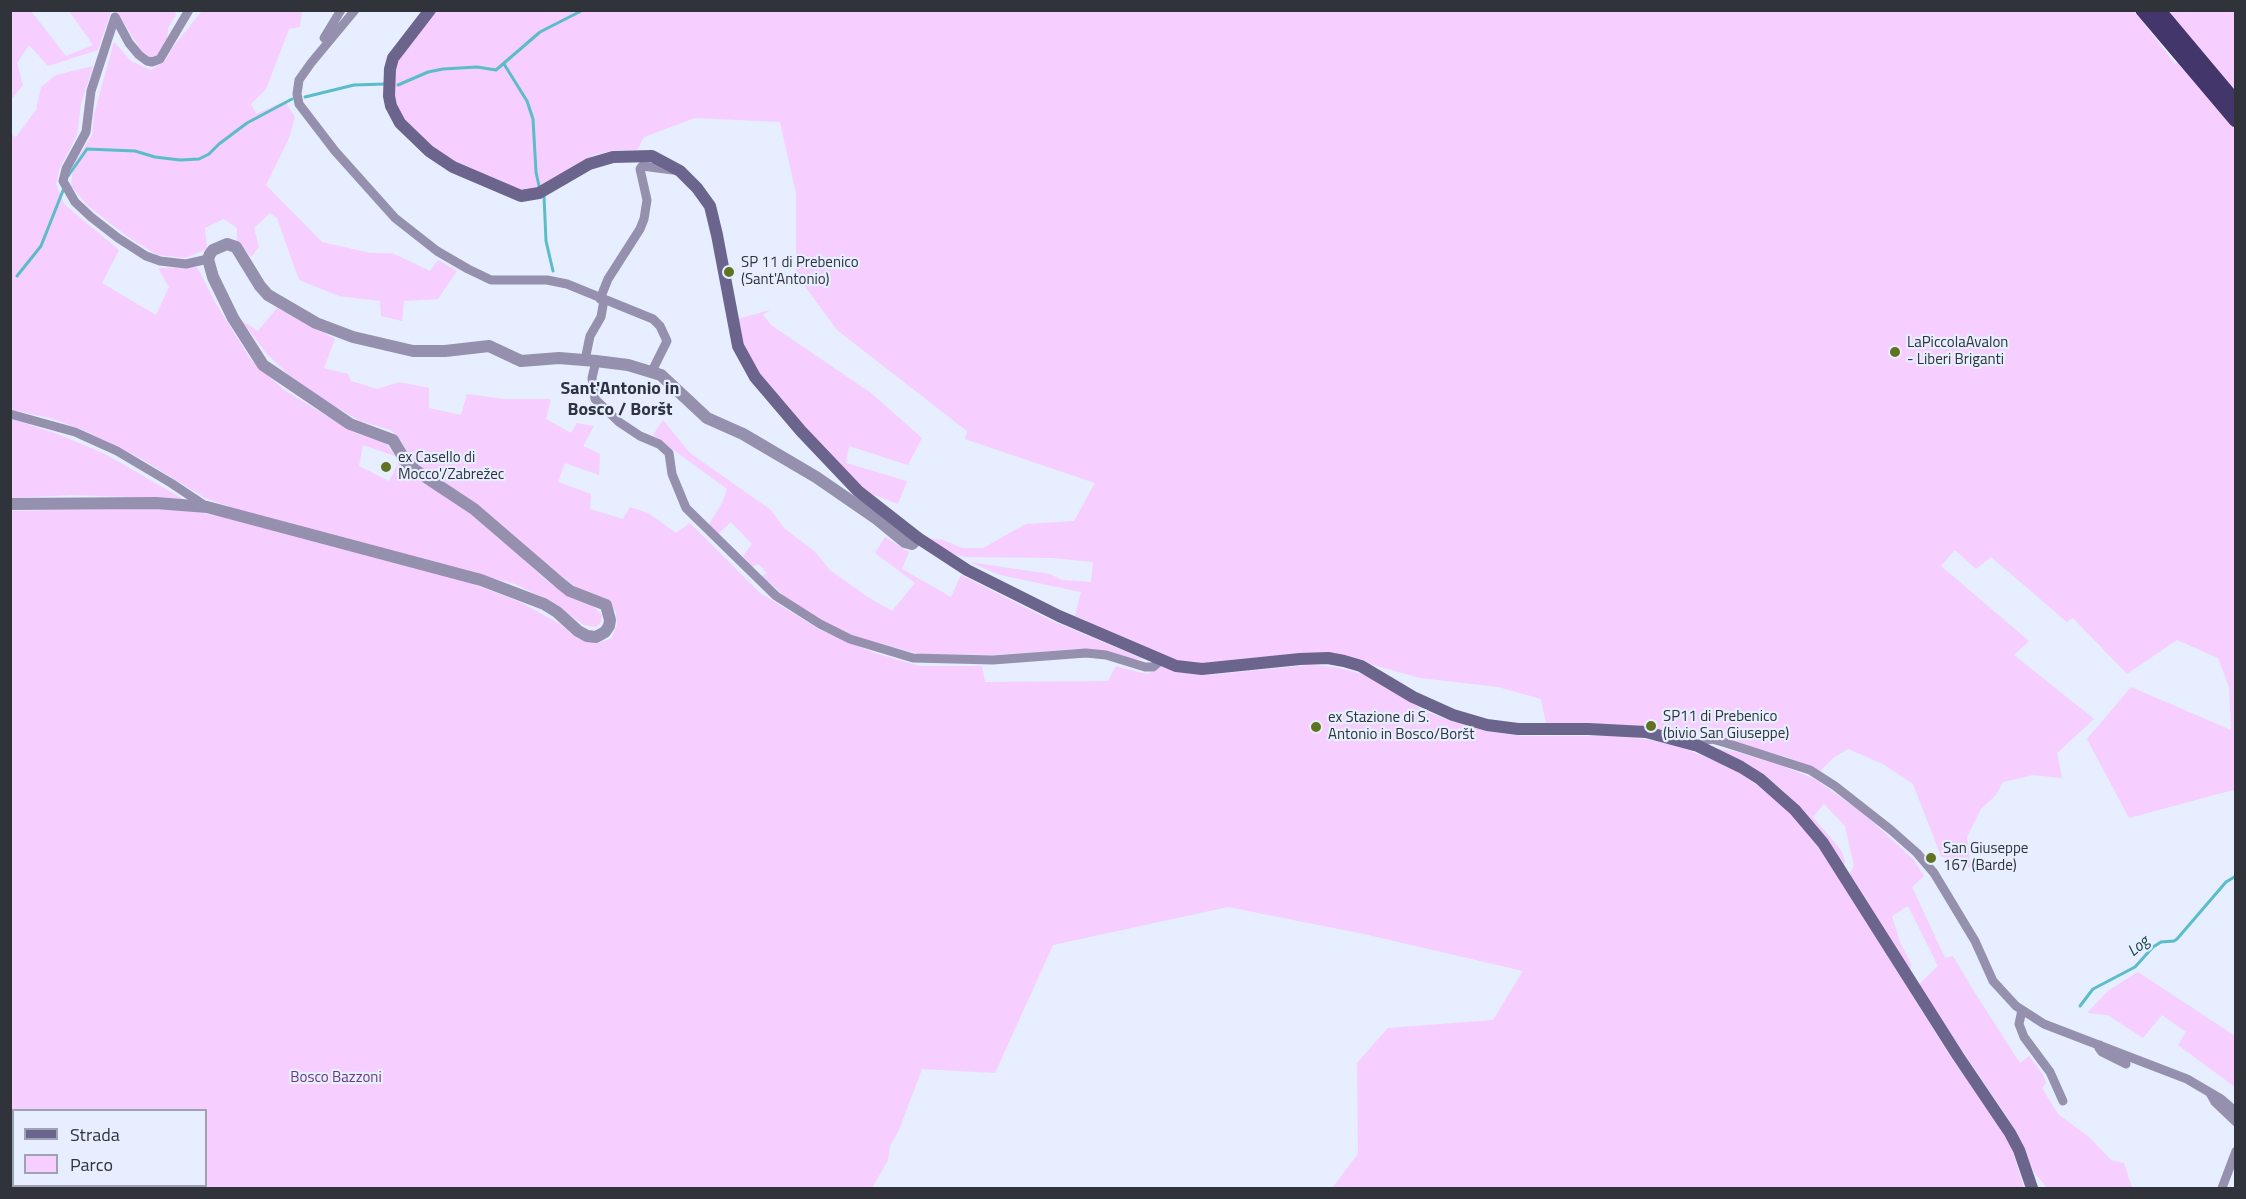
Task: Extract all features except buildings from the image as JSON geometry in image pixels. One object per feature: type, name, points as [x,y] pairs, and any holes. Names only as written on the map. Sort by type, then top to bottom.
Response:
[{"type":"highway","points":[[2143,10],[2235,103]]},
{"type":"highway","points":[[2158,10],[2186,54],[2235,120]]},
{"type":"main road","points":[[430,10],[393,58],[390,69],[389,96],[391,106],[400,123],[429,151],[453,167],[521,196],[539,194],[589,164],[613,156],[652,156],[680,171],[697,188],[710,206],[738,346],[746,364],[782,410],[858,491],[918,538],[993,585],[1160,661],[1176,666],[1202,669],[1300,659],[1328,658],[1344,661],[1361,666],[1435,708],[1487,724],[1518,729],[1646,732],[1698,746],[1760,779],[1795,810],[1823,843],[1958,1056],[2010,1133],[2019,1150],[2031,1188]]},
{"type":"street","points":[[189,10],[165,52],[160,59],[152,62],[147,61],[129,43],[115,17],[91,92],[86,132],[66,169],[63,181],[75,202],[91,217],[146,256],[160,261],[186,264],[208,259]]},
{"type":"street","points":[[311,63],[309,58],[341,10]]},
{"type":"street","points":[[355,10],[299,80],[297,94],[299,104],[335,151],[395,218],[437,251],[480,276],[502,281],[547,280],[567,284],[653,319],[660,326],[667,341],[652,371]]},
{"type":"street","points":[[680,171],[642,166],[639,170],[647,200],[644,219],[640,230],[608,279],[602,299],[601,317],[590,336],[595,399],[619,422],[669,453],[672,474],[686,508],[776,597],[850,639],[913,658],[993,660],[1086,653],[1106,655],[1144,667],[1153,667],[1160,661]]},
{"type":"street","points":[[10,504],[156,503],[207,507],[481,580],[544,604],[578,631],[588,636],[596,637],[605,632],[610,620],[606,605],[577,594],[560,584],[474,509],[415,470],[406,462],[393,440],[351,424],[263,365],[233,318],[213,276],[208,259],[213,250],[227,244],[236,247],[268,295],[332,331],[413,351],[445,351],[489,346],[521,361],[559,358],[591,360],[628,365],[662,375],[707,417],[743,434],[835,489],[905,542],[912,544],[918,538]]},
{"type":"street","points":[[10,414],[75,432],[117,451],[207,507]]},
{"type":"street","points":[[1698,746],[1703,741],[1712,739],[1810,770],[1862,806],[1917,854],[1934,873],[1975,941],[1993,981],[2004,996],[2044,1024],[2170,1071],[2209,1091],[2235,1112]]},
{"type":"street","points":[[2022,1010],[2019,1024],[2024,1037],[2049,1072],[2063,1101]]},
{"type":"street","points":[[2100,1045],[2102,1052],[2127,1064]]},
{"type":"street","points":[[2209,1091],[2215,1102],[2235,1122]]},
{"type":"street","points":[[2222,1188],[2235,1151]]},
{"type":"green space","points":[[11,10],[31,11],[66,56],[93,45],[69,11],[111,11],[98,50],[48,66],[29,45],[17,63],[23,85],[11,100]]},
{"type":"green space","points":[[438,10],[2134,10],[2175,64],[2196,46],[2167,11],[2235,11],[2235,796],[2233,790],[2129,818],[2087,739],[2131,687],[2231,730],[2229,687],[2218,658],[2177,640],[2127,674],[2073,618],[2067,622],[1991,557],[1976,569],[1955,550],[1941,566],[2029,641],[2014,655],[2094,719],[2057,753],[2062,778],[2033,775],[2003,782],[1996,795],[1981,809],[1967,837],[1971,868],[1941,856],[1913,784],[1883,764],[1848,749],[1833,758],[1820,771],[1790,758],[1702,733],[1681,735],[1546,724],[1541,699],[1498,687],[1420,678],[1345,657],[1207,664],[1177,663],[1075,616],[1081,592],[1000,575],[969,562],[1050,574],[1062,580],[1091,582],[1093,562],[1052,558],[965,557],[950,553],[928,538],[943,540],[962,548],[983,548],[1026,524],[1074,521],[1095,483],[965,439],[967,431],[837,330],[796,274],[796,193],[780,122],[695,118],[644,137],[637,150],[615,150],[594,155],[539,186],[527,190],[514,189],[466,169],[429,145],[401,117],[393,91],[396,62]]},
{"type":"green space","points":[[113,11],[175,11],[176,15],[168,28],[167,42],[158,54],[151,58],[143,53],[118,14]]},
{"type":"green space","points":[[202,11],[302,11],[300,27],[289,29],[266,89],[251,104],[256,114],[285,101],[295,117],[289,138],[266,185],[322,242],[370,253],[392,253],[430,271],[438,260],[457,271],[438,299],[404,301],[402,321],[381,316],[380,301],[339,296],[299,280],[277,218],[270,213],[254,228],[259,247],[251,257],[237,241],[237,228],[224,219],[205,228],[207,249],[185,258],[157,255],[128,237],[88,206],[71,186],[73,165],[92,135],[94,114],[114,42],[131,61],[151,70],[165,61],[173,47]]},
{"type":"green space","points":[[93,66],[81,104],[77,135],[59,170],[56,184],[64,204],[119,250],[102,283],[156,315],[169,287],[158,268],[197,267],[215,302],[251,360],[284,390],[353,432],[386,443],[395,456],[363,445],[359,466],[389,481],[399,462],[414,478],[456,501],[546,580],[573,598],[592,605],[602,615],[601,622],[596,627],[584,625],[550,601],[515,584],[245,512],[205,498],[140,458],[83,430],[50,418],[11,410],[10,134],[16,137],[36,110],[41,87],[56,75]]},
{"type":"green space","name":"Bosco Bazzoni","points":[[277,308],[335,339],[324,368],[348,374],[351,381],[377,389],[399,382],[429,388],[429,408],[461,415],[467,394],[505,399],[551,399],[546,419],[571,433],[577,423],[594,426],[583,446],[600,454],[599,475],[565,463],[558,482],[591,494],[590,509],[623,519],[630,507],[648,513],[676,533],[690,523],[760,593],[820,630],[875,653],[919,666],[982,666],[985,682],[1108,681],[1116,666],[1146,674],[1161,666],[1175,672],[1206,675],[1311,665],[1335,667],[1375,679],[1424,711],[1486,731],[1522,736],[1627,736],[1675,745],[1733,768],[1790,813],[1831,864],[1950,1056],[1999,1124],[2012,1149],[2024,1188],[1332,1188],[1358,1154],[1357,1063],[1388,1028],[1493,1020],[1523,971],[1364,934],[1228,907],[1053,945],[995,1073],[922,1069],[899,1130],[890,1146],[888,1160],[872,1188],[11,1188],[10,511],[174,508],[219,516],[454,577],[520,602],[560,624],[577,638],[599,643],[612,638],[617,624],[616,612],[607,599],[580,590],[428,474],[410,459],[402,442],[391,430],[360,421],[291,377],[267,354],[241,320],[258,331]]},
{"type":"green space","points":[[770,310],[763,315],[771,325],[871,393],[922,438],[908,465],[849,446],[846,463],[907,481],[898,504],[869,493],[850,476],[763,381],[744,346],[737,319]]},
{"type":"green space","points":[[10,418],[60,435],[107,455],[183,499],[72,495],[11,498]]},
{"type":"green space","points":[[663,420],[690,453],[771,510],[784,528],[814,551],[830,570],[866,596],[892,611],[915,583],[875,553],[885,537],[909,552],[902,569],[951,597],[961,575],[1050,620],[1143,659],[1129,660],[1106,652],[1078,649],[993,655],[919,654],[857,637],[826,623],[790,601],[762,576],[767,573],[758,564],[752,567],[743,556],[752,544],[731,522],[718,534],[708,526],[722,503],[727,489],[653,435]]},
{"type":"green space","points":[[1714,748],[1777,764],[1815,779],[1864,814],[1914,860],[1924,876],[1912,887],[1945,958],[1953,956],[2020,1063],[2029,1056],[2042,1073],[2046,1083],[2042,1088],[2058,1114],[2090,1138],[2111,1160],[2124,1163],[2132,1188],[2047,1188],[2034,1172],[2009,1120],[1918,985],[1938,966],[1908,906],[1892,916],[1900,942],[1911,964],[1911,973],[1849,875],[1854,866],[1845,826],[1824,804],[1813,817],[1841,850],[1845,861],[1843,867],[1808,817],[1780,788],[1751,766]]},
{"type":"green space","points":[[2138,972],[2235,1036],[2235,1087],[2178,1045],[2186,1032],[2162,1015],[2143,1038],[2108,1015],[2087,1013],[2109,990]]},
{"type":"waterway","points":[[398,85],[428,72],[443,69],[477,67],[496,70],[540,32],[583,10]]},
{"type":"waterway","points":[[504,64],[527,101],[533,119],[539,186]]},
{"type":"waterway","points":[[305,97],[354,85],[385,84]]},
{"type":"waterway","points":[[68,176],[87,149],[135,151],[155,157],[180,160],[199,159],[209,154],[247,123],[292,99]]},
{"type":"waterway","points":[[17,276],[41,246],[64,188]]},
{"type":"waterway","points":[[544,196],[546,241],[553,271]]},
{"type":"waterway","name":"Log","points":[[2080,1006],[2093,989],[2135,967],[2153,947],[2161,942],[2177,939],[2226,882],[2236,876]]},
{"type":"place","name":"SP 11 di Prebenico (Sant'Antonio)","points":[[729,272]]},
{"type":"place","name":"LaPiccolaAvalon - Liberi Briganti","points":[[1895,352]]},
{"type":"place","name":"ex Casello di Mocco'/Zabrežec","points":[[386,467]]},
{"type":"place","name":"SP11 di Prebenico (bivio San Giuseppe)","points":[[1651,726]]},
{"type":"place","name":"ex Stazione di S. Antonio in Bosco/Boršt","points":[[1316,727]]},
{"type":"place","name":"San Giuseppe 167 (Barde)","points":[[1931,858]]},
{"type":"district","name":"Sant'Antonio in Bosco / Boršt","points":[[620,400]]}]
